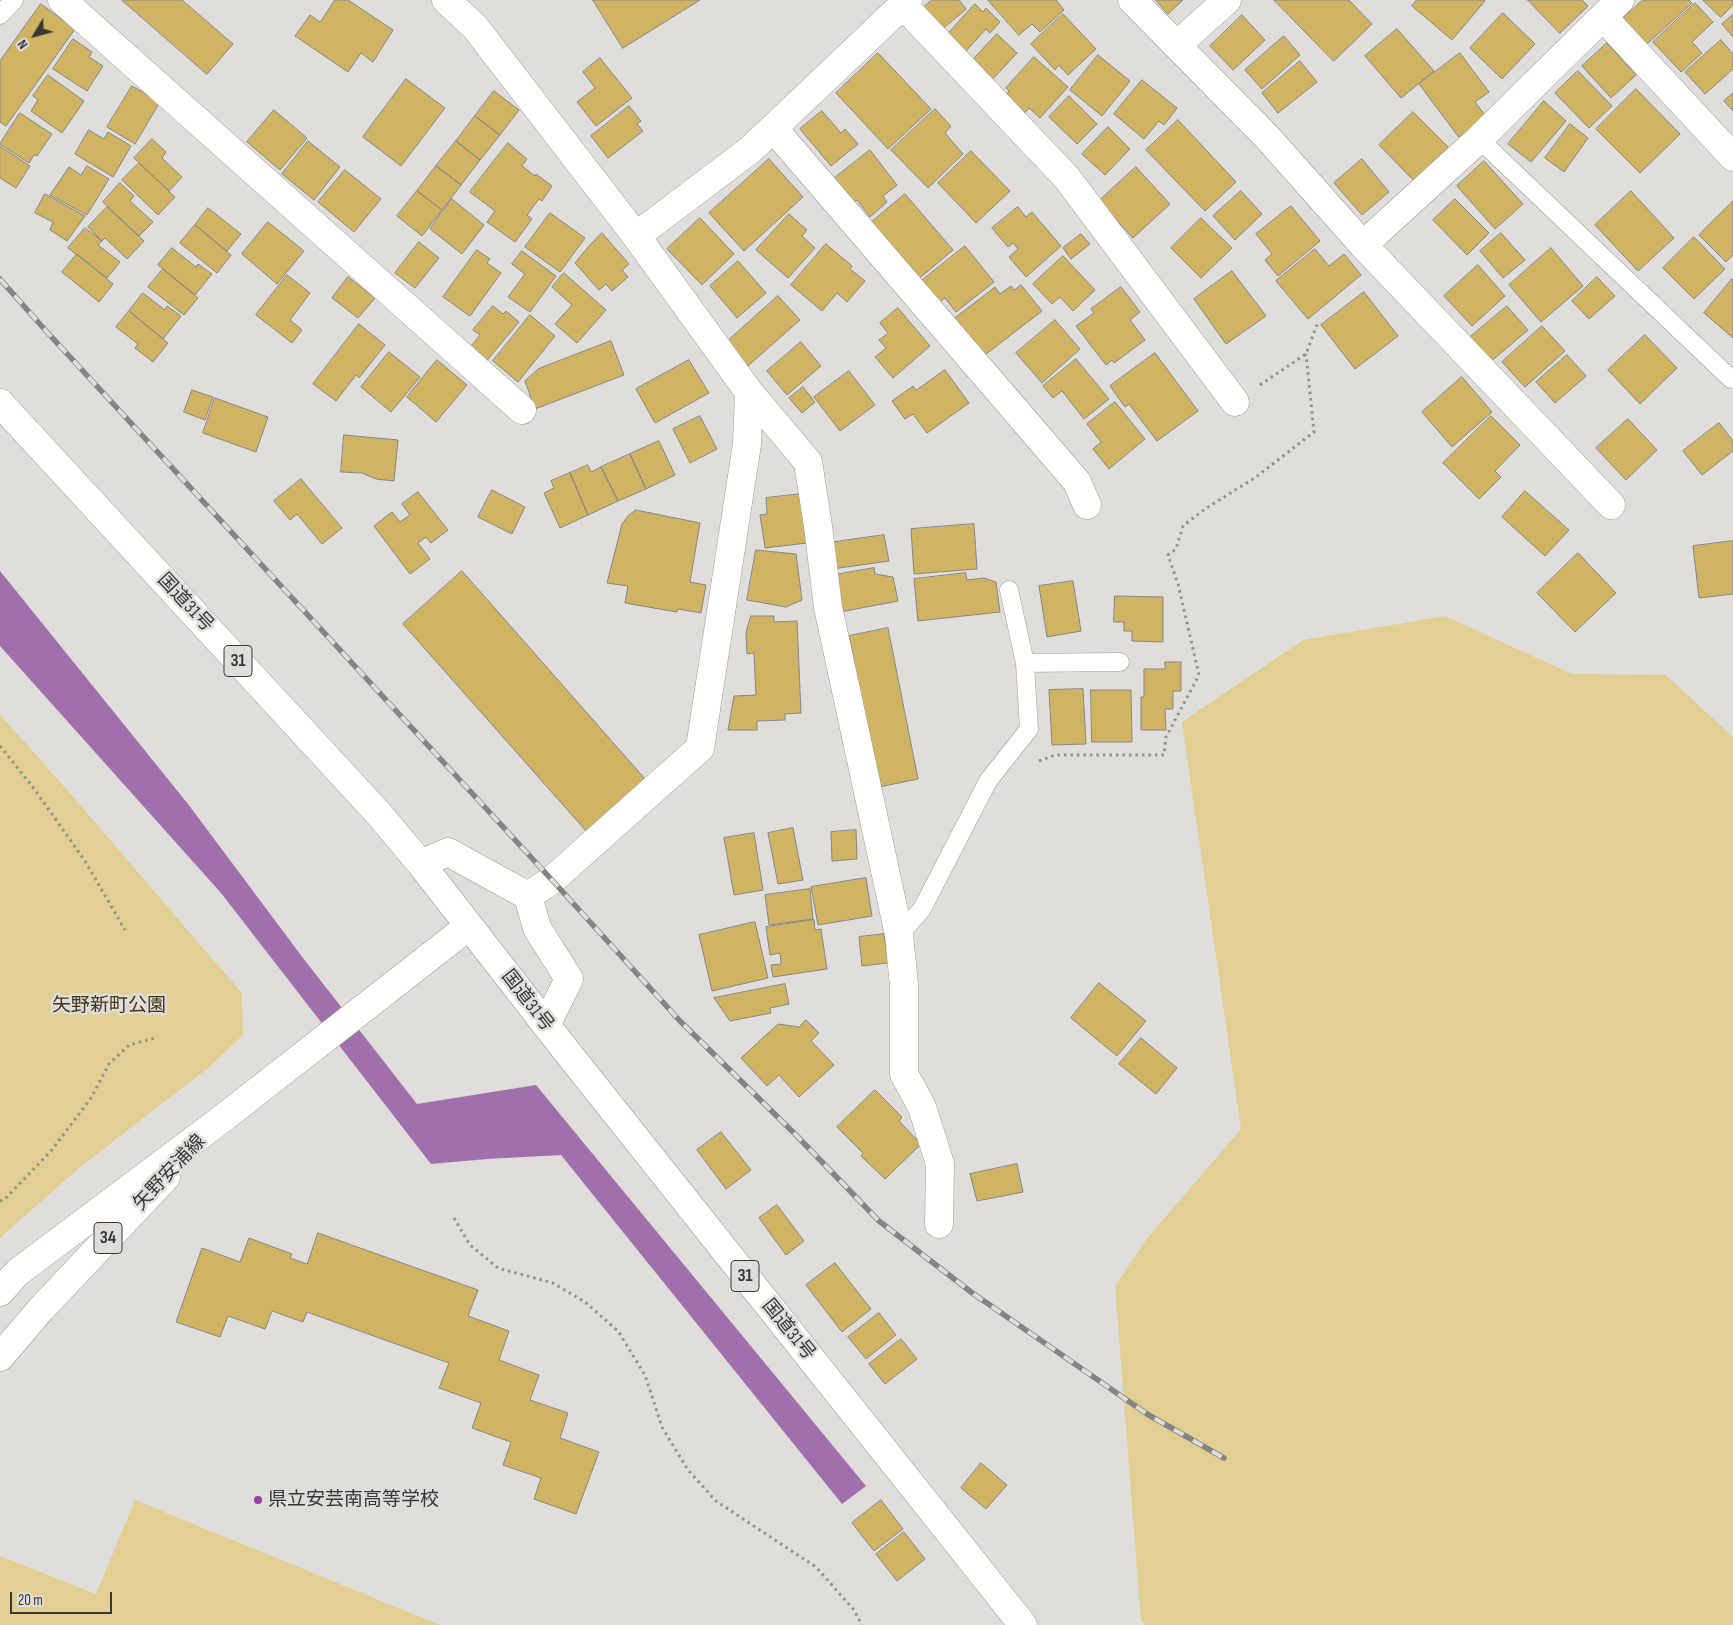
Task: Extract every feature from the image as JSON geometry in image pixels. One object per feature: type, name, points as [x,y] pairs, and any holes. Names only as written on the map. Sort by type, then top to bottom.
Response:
[{"type":"main road","points":[[62,0],[522,410]]},
{"type":"main road","points":[[446,0],[475,27],[636,236],[749,392],[808,462],[828,607],[898,935],[904,985],[904,1074],[922,1107],[940,1164],[938,1224]]},
{"type":"main road","points":[[1132,0],[1267,137],[1363,245],[1611,505]]},
{"type":"main road","points":[[1177,45],[1227,0]]},
{"type":"main road","points":[[636,236],[750,150],[905,2],[1068,178],[1235,402]]},
{"type":"main road","points":[[1363,245],[1479,139],[1612,8],[1733,156]]},
{"type":"main road","points":[[773,128],[1077,482],[1087,505]]},
{"type":"main road","points":[[528,896],[552,880],[700,748],[747,444],[749,392]]},
{"type":"main road","name":"国道31号","points":[[0,402],[378,812],[1023,1625]]},
{"type":"main road","points":[[421,864],[448,852],[528,896],[537,928],[570,979],[546,1025]]},
{"type":"main road","name":"矢野安浦線","points":[[0,1292],[18,1272],[218,1122],[469,926]]},
{"type":"main road","name":"矢野安浦線","points":[[0,1357],[41,1309],[218,1122]]},
{"type":"lane","points":[[0,15],[14,0]]},
{"type":"lane","points":[[1479,139],[1731,379]]},
{"type":"lane","points":[[898,935],[922,909],[988,780],[1030,729],[1025,663],[1010,590]]},
{"type":"lane","points":[[1025,663],[1120,662]]},
{"type":"path","points":[[1037,761],[1055,755],[1164,755],[1166,737],[1199,675],[1178,584],[1168,555],[1176,549],[1183,526],[1205,509],[1256,477],[1314,432],[1306,354],[1318,322]]},
{"type":"path","points":[[1235,402],[1306,354]]},
{"type":"path","points":[[0,746],[32,786],[85,861],[125,930]]},
{"type":"path","points":[[0,1201],[5,1199],[51,1151],[91,1098],[109,1064],[129,1045],[155,1038]]},
{"type":"path","points":[[454,1218],[470,1245],[498,1268],[554,1284],[585,1302],[618,1331],[645,1375],[662,1427],[688,1470],[716,1502],[816,1567],[854,1610],[862,1625]]},
{"type":"green space","points":[[1445,616],[1572,674],[1666,675],[1733,737],[1733,1625],[1145,1625],[1141,1621],[1115,1286],[1148,1237],[1241,1129],[1182,722],[1303,640]]},
{"type":"green space","name":"矢野新町公園","points":[[0,715],[88,813],[242,994],[243,1035],[208,1068],[80,1167],[0,1238]]},
{"type":"green space","points":[[135,1500],[440,1625],[0,1625],[0,1556],[96,1594]]},
{"type":"shaded area","points":[[0,571],[188,804],[303,958],[417,1104],[536,1085],[866,1486],[842,1504],[561,1155],[431,1164],[221,893],[0,646]]},
{"type":"building","points":[[122,0],[182,0],[233,44],[207,74]]},
{"type":"building","points":[[335,0],[348,0],[393,30],[373,62],[361,53],[348,72],[295,36],[310,15],[320,22]]},
{"type":"building","points":[[593,0],[700,0],[623,48]]},
{"type":"building","points":[[932,0],[959,0],[966,9],[938,33],[919,11]]},
{"type":"building","points":[[988,0],[1056,0],[1064,10],[1040,32],[1032,24],[1019,35]]},
{"type":"building","points":[[1156,0],[1183,0],[1168,14]]},
{"type":"building","points":[[1274,0],[1349,0],[1372,24],[1334,61]]},
{"type":"building","points":[[1417,0],[1485,1],[1452,40],[1412,6]]},
{"type":"building","points":[[1528,0],[1582,0],[1588,6],[1560,33]]},
{"type":"building","points":[[1643,0],[1689,0],[1692,3],[1647,44],[1623,18]]},
{"type":"building","points":[[1703,0],[1733,0],[1733,5],[1721,17]]},
{"type":"building","points":[[1695,3],[1713,22],[1692,42],[1702,53],[1681,72],[1653,42]]},
{"type":"building","points":[[41,4],[75,29],[6,126],[0,122],[0,61]]},
{"type":"building","points":[[975,4],[983,12],[986,8],[1000,22],[990,33],[986,29],[966,51],[947,35]]},
{"type":"building","points":[[1503,13],[1535,44],[1502,79],[1470,48]]},
{"type":"building","points":[[1063,14],[1096,49],[1068,75],[1059,65],[1055,70],[1031,44]]},
{"type":"building","points":[[1242,15],[1265,40],[1233,70],[1210,46]]},
{"type":"building","points":[[1733,15],[1733,37],[1722,24]]},
{"type":"building","points":[[1397,29],[1434,71],[1401,98],[1365,56]]},
{"type":"building","points":[[997,34],[1017,53],[991,81],[971,62]]},
{"type":"building","points":[[1284,36],[1300,55],[1262,89],[1245,70]]},
{"type":"building","points":[[73,39],[92,52],[89,57],[103,66],[87,91],[53,69]]},
{"type":"building","points":[[1721,40],[1733,54],[1733,69],[1705,94],[1685,72]]},
{"type":"building","points":[[1607,43],[1636,75],[1611,98],[1582,66]]},
{"type":"building","points":[[878,53],[931,109],[888,149],[836,93]]},
{"type":"building","points":[[1460,53],[1489,92],[1475,102],[1488,119],[1461,140],[1419,84]]},
{"type":"building","points":[[1098,55],[1130,81],[1102,116],[1070,90]]},
{"type":"building","points":[[1034,57],[1068,87],[1040,118],[1029,108],[1022,116],[1003,99],[1009,91],[1006,88]]},
{"type":"building","points":[[600,58],[632,98],[596,126],[577,102],[595,88],[583,72]]},
{"type":"building","points":[[1300,61],[1317,82],[1278,113],[1262,93]]},
{"type":"building","points":[[1578,71],[1612,106],[1589,128],[1555,93]]},
{"type":"building","points":[[48,75],[84,101],[62,133],[31,111],[38,100],[33,96]]},
{"type":"building","points":[[406,79],[445,108],[401,166],[363,137]]},
{"type":"building","points":[[1142,80],[1177,108],[1164,125],[1159,121],[1144,139],[1114,114]]},
{"type":"building","points":[[132,86],[160,102],[135,144],[107,127]]},
{"type":"building","points":[[1636,89],[1680,134],[1640,173],[1596,129]]},
{"type":"building","points":[[494,91],[519,110],[500,135],[475,116]]},
{"type":"building","points":[[1733,93],[1733,111],[1724,101]]},
{"type":"building","points":[[1069,96],[1097,124],[1077,144],[1049,117]]},
{"type":"building","points":[[1544,101],[1566,121],[1531,162],[1508,144]]},
{"type":"building","points":[[629,106],[641,121],[637,124],[643,131],[608,158],[591,136]]},
{"type":"building","points":[[935,109],[951,126],[945,133],[963,154],[928,188],[891,150]]},
{"type":"building","points":[[274,110],[307,138],[280,170],[247,142]]},
{"type":"building","points":[[822,111],[841,133],[845,129],[858,144],[831,166],[800,129]]},
{"type":"building","points":[[1413,112],[1451,150],[1417,184],[1379,145]]},
{"type":"building","points":[[20,113],[52,134],[37,156],[34,155],[29,163],[0,144]]},
{"type":"building","points":[[475,116],[500,135],[480,160],[456,141]]},
{"type":"building","points":[[1178,120],[1236,182],[1205,211],[1146,150]]},
{"type":"building","points":[[1570,124],[1588,138],[1564,172],[1545,158]]},
{"type":"building","points":[[1108,127],[1130,149],[1105,175],[1082,154]]},
{"type":"building","points":[[89,130],[104,139],[108,132],[131,146],[113,177],[75,154]]},
{"type":"building","points":[[152,139],[166,152],[162,158],[182,177],[169,191],[134,158]]},
{"type":"building","points":[[308,141],[340,167],[314,200],[282,174]]},
{"type":"building","points":[[456,141],[480,160],[461,185],[436,166]]},
{"type":"building","points":[[508,143],[527,159],[522,166],[552,186],[542,201],[539,199],[527,215],[532,219],[515,242],[487,222],[495,211],[470,192]]},
{"type":"building","points":[[0,146],[30,166],[16,188],[0,178]]},
{"type":"building","points":[[870,150],[897,185],[883,196],[887,202],[870,217],[857,200],[847,208],[827,184]]},
{"type":"building","points":[[971,151],[1010,191],[976,223],[938,183]]},
{"type":"building","points":[[769,159],[803,197],[744,251],[709,213]]},
{"type":"building","points":[[1362,159],[1389,192],[1362,215],[1334,183]]},
{"type":"building","points":[[1484,161],[1523,204],[1495,229],[1457,186]]},
{"type":"building","points":[[139,163],[175,197],[158,215],[122,180]]},
{"type":"building","points":[[87,166],[109,179],[87,215],[50,195],[69,167],[81,175]]},
{"type":"building","points":[[436,166],[461,185],[442,210],[417,191]]},
{"type":"building","points":[[1136,167],[1170,204],[1133,238],[1099,201]]},
{"type":"building","points":[[345,170],[381,199],[354,232],[318,202]]},
{"type":"building","points":[[120,183],[134,196],[130,201],[153,222],[139,236],[103,202]]},
{"type":"building","points":[[417,191],[442,210],[422,236],[397,216]]},
{"type":"building","points":[[1241,191],[1262,214],[1235,240],[1213,216]]},
{"type":"building","points":[[1631,191],[1674,238],[1638,271],[1595,225]]},
{"type":"building","points":[[45,194],[85,216],[67,241],[50,230],[53,222],[35,213]]},
{"type":"building","points":[[905,194],[953,250],[915,282],[867,226]]},
{"type":"building","points":[[452,199],[484,225],[462,254],[430,229]]},
{"type":"building","points":[[1455,199],[1489,233],[1467,255],[1433,220]]},
{"type":"building","points":[[1733,201],[1733,255],[1726,262],[1699,235]]},
{"type":"building","points":[[1291,206],[1320,241],[1278,276],[1265,260],[1272,254],[1256,234]]},
{"type":"building","points":[[107,207],[144,241],[127,259],[105,238],[102,241],[88,227]]},
{"type":"building","points":[[1018,207],[1026,217],[1032,212],[1061,246],[1026,277],[1009,257],[1018,249],[1013,243],[1008,247],[992,228]]},
{"type":"building","points":[[208,208],[241,234],[227,251],[195,225]]},
{"type":"building","points":[[550,213],[585,238],[560,272],[525,247]]},
{"type":"building","points":[[789,214],[807,230],[802,236],[815,248],[788,278],[756,250]]},
{"type":"building","points":[[700,218],[734,254],[702,285],[667,249]]},
{"type":"building","points":[[1201,218],[1232,248],[1201,278],[1171,248]]},
{"type":"building","points":[[268,222],[304,251],[277,284],[242,254]]},
{"type":"building","points":[[195,225],[231,255],[217,273],[180,243]]},
{"type":"building","points":[[85,228],[102,241],[98,245],[120,262],[107,278],[68,248]]},
{"type":"building","points":[[602,233],[629,264],[622,270],[628,277],[612,291],[606,284],[599,290],[575,263]]},
{"type":"building","points":[[1501,233],[1525,260],[1503,278],[1480,251]]},
{"type":"building","points":[[1081,234],[1090,244],[1071,259],[1063,248]]},
{"type":"building","points":[[1694,237],[1725,269],[1694,299],[1663,268]]},
{"type":"building","points":[[419,242],[439,258],[415,288],[395,273]]},
{"type":"building","points":[[826,244],[852,266],[850,269],[865,281],[847,302],[837,293],[822,311],[791,285]]},
{"type":"building","points":[[965,246],[994,282],[956,312],[945,298],[932,308],[915,286]]},
{"type":"building","points":[[172,248],[196,267],[198,264],[212,274],[195,295],[158,265]]},
{"type":"building","points":[[1551,248],[1583,286],[1541,322],[1509,285]]},
{"type":"building","points":[[1315,249],[1329,266],[1344,254],[1361,275],[1308,319],[1276,281]]},
{"type":"building","points":[[477,250],[490,259],[487,263],[501,273],[470,316],[443,297]]},
{"type":"building","points":[[522,251],[556,276],[530,312],[508,297],[525,274],[512,264]]},
{"type":"building","points":[[77,254],[113,284],[99,302],[62,272]]},
{"type":"building","points":[[1063,256],[1095,290],[1073,311],[1060,297],[1052,304],[1033,284]]},
{"type":"building","points":[[738,261],[766,293],[737,318],[710,286]]},
{"type":"building","points":[[1478,265],[1505,296],[1472,326],[1444,296]]},
{"type":"building","points":[[163,269],[198,298],[184,315],[148,287]]},
{"type":"building","points":[[1232,271],[1266,316],[1226,344],[1194,299]]},
{"type":"building","points":[[564,273],[606,310],[577,343],[555,324],[572,305],[552,287]]},
{"type":"building","points":[[287,275],[310,293],[290,320],[302,330],[292,343],[256,315]]},
{"type":"building","points":[[348,277],[375,298],[358,318],[332,298]]},
{"type":"building","points":[[1597,277],[1615,296],[1589,319],[1572,301]]},
{"type":"building","points":[[1733,280],[1733,338],[1704,313]]},
{"type":"building","points":[[1021,285],[1042,311],[981,358],[952,320],[995,287],[1000,294],[1011,286],[1014,290]]},
{"type":"building","points":[[1121,287],[1140,312],[1130,320],[1145,340],[1114,363],[1112,360],[1106,365],[1076,326],[1094,313],[1091,309]]},
{"type":"building","points":[[1364,292],[1398,336],[1355,369],[1321,325]]},
{"type":"building","points":[[143,293],[165,310],[167,306],[181,316],[163,339],[129,311]]},
{"type":"building","points":[[778,296],[800,320],[741,372],[720,348]]},
{"type":"building","points":[[493,306],[503,314],[506,311],[519,322],[484,364],[468,350],[480,335],[473,330]]},
{"type":"building","points":[[1507,306],[1528,330],[1489,363],[1468,339]]},
{"type":"building","points":[[898,308],[930,346],[893,378],[875,357],[886,348],[879,340],[888,333],[880,323]]},
{"type":"building","points":[[129,311],[168,343],[153,362],[135,348],[138,344],[116,327]]},
{"type":"building","points":[[530,315],[555,336],[518,382],[493,361]]},
{"type":"building","points":[[1055,320],[1080,349],[1042,383],[1016,353]]},
{"type":"building","points":[[359,324],[385,345],[359,378],[356,375],[336,401],[313,384]]},
{"type":"building","points":[[1542,326],[1565,351],[1525,387],[1502,362]]},
{"type":"building","points":[[1645,335],[1677,368],[1640,404],[1608,370]]},
{"type":"building","points":[[611,341],[624,375],[535,409],[525,381],[538,369]]},
{"type":"building","points":[[801,342],[821,366],[787,395],[767,371]]},
{"type":"building","points":[[389,352],[420,377],[391,412],[361,387]]},
{"type":"building","points":[[1155,353],[1198,411],[1157,441],[1129,404],[1125,407],[1110,386]]},
{"type":"building","points":[[1567,355],[1586,376],[1555,403],[1536,382]]},
{"type":"building","points":[[1076,359],[1109,399],[1084,419],[1062,391],[1053,398],[1043,386]]},
{"type":"building","points":[[437,360],[467,385],[436,422],[407,397]]},
{"type":"building","points":[[689,360],[709,393],[655,423],[636,389]]},
{"type":"building","points":[[945,370],[969,403],[927,433],[913,414],[905,419],[892,401],[913,386],[916,390]]},
{"type":"building","points":[[849,371],[875,405],[840,431],[814,397]]},
{"type":"building","points":[[1462,377],[1492,412],[1452,447],[1422,412]]},
{"type":"building","points":[[803,387],[815,402],[802,413],[789,398]]},
{"type":"building","points":[[192,390],[213,397],[205,420],[184,412]]},
{"type":"building","points":[[215,398],[268,417],[256,452],[203,433]]},
{"type":"building","points":[[1115,402],[1145,439],[1109,469],[1093,449],[1101,442],[1087,424]]},
{"type":"building","points":[[700,416],[717,449],[690,463],[673,429]]},
{"type":"building","points":[[1491,416],[1520,445],[1495,471],[1501,477],[1479,499],[1443,463]]},
{"type":"building","points":[[1628,419],[1657,450],[1626,480],[1596,448]]},
{"type":"building","points":[[1719,423],[1733,441],[1733,451],[1702,475],[1683,451]]},
{"type":"building","points":[[344,435],[398,440],[394,481],[376,479],[362,473],[341,472]]},
{"type":"building","points":[[659,441],[675,475],[646,489],[630,454]]},
{"type":"building","points":[[630,454],[646,489],[618,501],[601,467]]},
{"type":"building","points":[[588,465],[591,472],[601,467],[618,501],[588,515],[570,473]]},
{"type":"building","points":[[570,473],[588,515],[560,528],[544,493],[554,488],[551,481]]},
{"type":"building","points":[[301,479],[342,528],[322,544],[297,514],[290,520],[274,501]]},
{"type":"building","points":[[492,490],[525,507],[512,534],[478,517]]},
{"type":"building","points":[[1525,491],[1569,530],[1545,556],[1502,517]]},
{"type":"building","points":[[418,492],[448,530],[431,543],[426,537],[418,543],[430,559],[410,574],[374,526],[392,512],[400,522],[410,515],[402,504]]},
{"type":"building","points":[[801,494],[807,543],[765,548],[760,515],[767,514],[766,498]]},
{"type":"building","points":[[636,510],[700,523],[690,582],[706,585],[701,613],[678,609],[677,612],[625,603],[628,586],[607,583],[622,524]]},
{"type":"building","points":[[974,524],[977,569],[914,574],[911,529]]},
{"type":"building","points":[[884,535],[889,561],[832,569],[828,543]]},
{"type":"building","points":[[1733,541],[1733,594],[1699,598],[1693,546]]},
{"type":"building","points":[[756,550],[796,554],[802,600],[786,607],[747,600]]},
{"type":"building","points":[[1578,553],[1616,593],[1575,632],[1537,593]]},
{"type":"building","points":[[874,568],[875,574],[893,577],[898,601],[840,612],[834,575]]},
{"type":"building","points":[[462,571],[646,780],[587,832],[403,624]]},
{"type":"building","points":[[966,573],[967,580],[984,578],[996,582],[1000,612],[918,621],[914,579]]},
{"type":"building","points":[[1073,581],[1081,631],[1047,637],[1039,586]]},
{"type":"building","points":[[1115,596],[1163,597],[1163,642],[1132,641],[1132,631],[1124,631],[1124,622],[1114,622]]},
{"type":"building","points":[[751,616],[774,616],[774,622],[797,621],[801,713],[785,714],[785,720],[757,721],[757,730],[728,730],[734,696],[756,695],[754,653],[747,654],[746,633]]},
{"type":"building","points":[[888,628],[918,779],[879,787],[849,636]]},
{"type":"building","points":[[1165,662],[1181,662],[1181,691],[1173,691],[1173,709],[1165,709],[1166,730],[1141,730],[1141,697],[1144,697],[1144,669],[1165,669]]},
{"type":"building","points":[[1083,689],[1086,744],[1052,745],[1049,690]]},
{"type":"building","points":[[1091,690],[1131,690],[1132,742],[1092,742]]},
{"type":"building","points":[[793,828],[803,880],[778,884],[768,833]]},
{"type":"building","points":[[856,830],[857,859],[832,861],[831,832]]},
{"type":"building","points":[[754,833],[763,890],[734,895],[724,838]]},
{"type":"building","points":[[866,878],[872,916],[818,925],[811,887]]},
{"type":"building","points":[[810,889],[813,919],[769,925],[765,895]]},
{"type":"building","points":[[814,920],[815,930],[821,929],[827,969],[773,977],[771,965],[781,964],[780,953],[770,955],[766,927]]},
{"type":"building","points":[[755,922],[768,978],[712,991],[699,935]]},
{"type":"building","points":[[884,934],[888,963],[862,966],[859,937]]},
{"type":"building","points":[[1099,983],[1146,1021],[1117,1056],[1071,1018]]},
{"type":"building","points":[[785,984],[789,1004],[770,1008],[771,1013],[730,1021],[714,998]]},
{"type":"building","points":[[806,1020],[819,1033],[811,1041],[834,1065],[799,1097],[779,1075],[767,1086],[741,1058],[778,1024],[799,1027]]},
{"type":"building","points":[[1141,1038],[1177,1068],[1156,1094],[1119,1064]]},
{"type":"building","points":[[875,1090],[902,1117],[899,1121],[921,1144],[885,1179],[861,1156],[863,1153],[837,1127]]},
{"type":"building","points":[[721,1132],[751,1170],[726,1189],[697,1150]]},
{"type":"building","points":[[1017,1164],[1023,1192],[977,1201],[970,1174]]},
{"type":"building","points":[[777,1205],[804,1241],[786,1255],[759,1218]]},
{"type":"building","points":[[318,1233],[478,1290],[468,1316],[509,1331],[499,1360],[539,1375],[530,1400],[568,1413],[560,1438],[599,1452],[576,1514],[534,1499],[541,1478],[503,1465],[511,1442],[472,1428],[481,1403],[439,1388],[449,1363],[307,1312],[303,1322],[272,1311],[265,1329],[228,1316],[220,1337],[176,1322],[202,1248],[240,1262],[249,1238],[292,1254],[290,1258],[307,1264]]},
{"type":"building","points":[[835,1263],[871,1309],[842,1332],[806,1285]]},
{"type":"building","points":[[879,1313],[896,1335],[866,1359],[848,1337]]},
{"type":"building","points":[[901,1339],[917,1359],[885,1384],[869,1364]]},
{"type":"building","points":[[981,1463],[1007,1485],[986,1509],[961,1488]]},
{"type":"building","points":[[881,1500],[903,1529],[874,1551],[852,1523]]},
{"type":"building","points":[[904,1532],[925,1559],[897,1581],[876,1554]]},
{"type":"railway","points":[[0,279],[680,1021],[796,1135],[879,1221],[971,1292],[1147,1414],[1224,1458]]},
{"type":"place","name":"県立安芸南高等学校","points":[[258,1500]]}]
